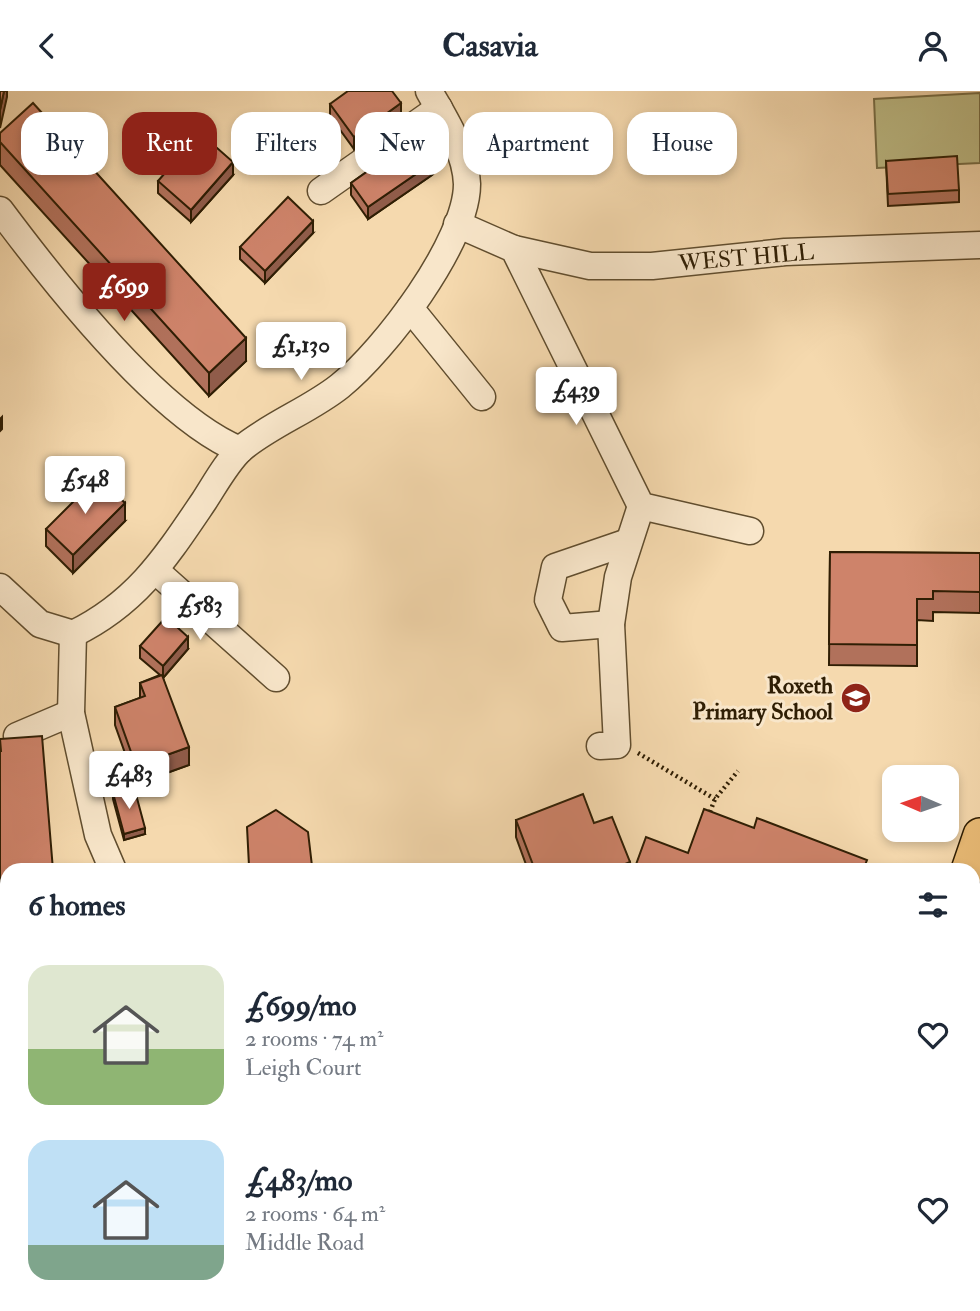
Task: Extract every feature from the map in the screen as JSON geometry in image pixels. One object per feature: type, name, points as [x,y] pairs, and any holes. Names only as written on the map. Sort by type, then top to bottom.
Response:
[{"type":"main road","points":[[970,863],[980,835]]},
{"type":"street","points":[[0,587],[40,624],[73,634],[103,619],[156,571],[240,450],[340,386],[410,308],[443,261],[457,224],[467,184],[456,142],[434,100],[321,191]]},
{"type":"street","points":[[0,209],[121,355],[215,440],[240,450]]},
{"type":"street","name":"WEST HILL","points":[[457,224],[514,249],[590,266],[652,266],[785,252],[980,245]]},
{"type":"street","points":[[514,249],[641,506],[628,542],[611,624],[617,745],[600,746]]},
{"type":"street","points":[[410,308],[482,397]]},
{"type":"street","points":[[641,506],[750,531]]},
{"type":"street","points":[[611,624],[562,628],[548,600],[555,567],[628,542]]},
{"type":"street","points":[[156,571],[276,678]]},
{"type":"street","points":[[73,634],[71,713],[98,835],[110,863]]},
{"type":"street","points":[[17,736],[71,713]]},
{"type":"path","points":[[634,751],[715,799]]},
{"type":"path","points":[[708,818],[715,799],[738,771]]},
{"type":"shaded area","points":[[980,93],[980,163],[877,168],[874,99]]},
{"type":"building","points":[[0,91],[4,91],[0,110]]},
{"type":"building","points":[[348,91],[392,91],[401,103],[389,112],[355,112],[354,137],[341,119],[341,112],[336,112],[330,104]]},
{"type":"building","points":[[33,103],[41,112],[23,112]]},
{"type":"building","points":[[21,114],[21,165],[0,142],[0,133]]},
{"type":"building","points":[[217,148],[231,160],[231,164],[191,210],[158,181],[163,175],[217,175]]},
{"type":"building","points":[[957,156],[959,190],[888,194],[886,161]]},
{"type":"building","points":[[30,175],[98,175],[246,338],[209,373]]},
{"type":"building","points":[[362,175],[415,175],[368,207],[351,183]]},
{"type":"building","points":[[288,197],[313,221],[265,271],[240,247]]},
{"type":"building","points":[[98,477],[125,503],[73,555],[46,529]]},
{"type":"building","points":[[830,552],[980,553],[980,592],[933,591],[933,599],[917,599],[917,645],[829,644]]},
{"type":"building","points":[[166,617],[188,637],[163,666],[140,646]]},
{"type":"building","points":[[162,675],[189,747],[136,766],[115,707],[145,696],[140,683]]},
{"type":"building","points":[[42,736],[52,863],[0,863],[0,739]]},
{"type":"building","points":[[134,787],[145,828],[124,834],[113,793]]},
{"type":"building","points":[[583,794],[594,823],[612,817],[630,862],[532,863],[516,820]]},
{"type":"building","points":[[704,809],[754,828],[757,818],[867,860],[866,863],[637,863],[646,837],[688,853]]},
{"type":"building","points":[[276,810],[308,832],[312,863],[249,863],[247,827]]},
{"type":"place","name":"Roxeth Primary School","points":[[856,698]]}]
